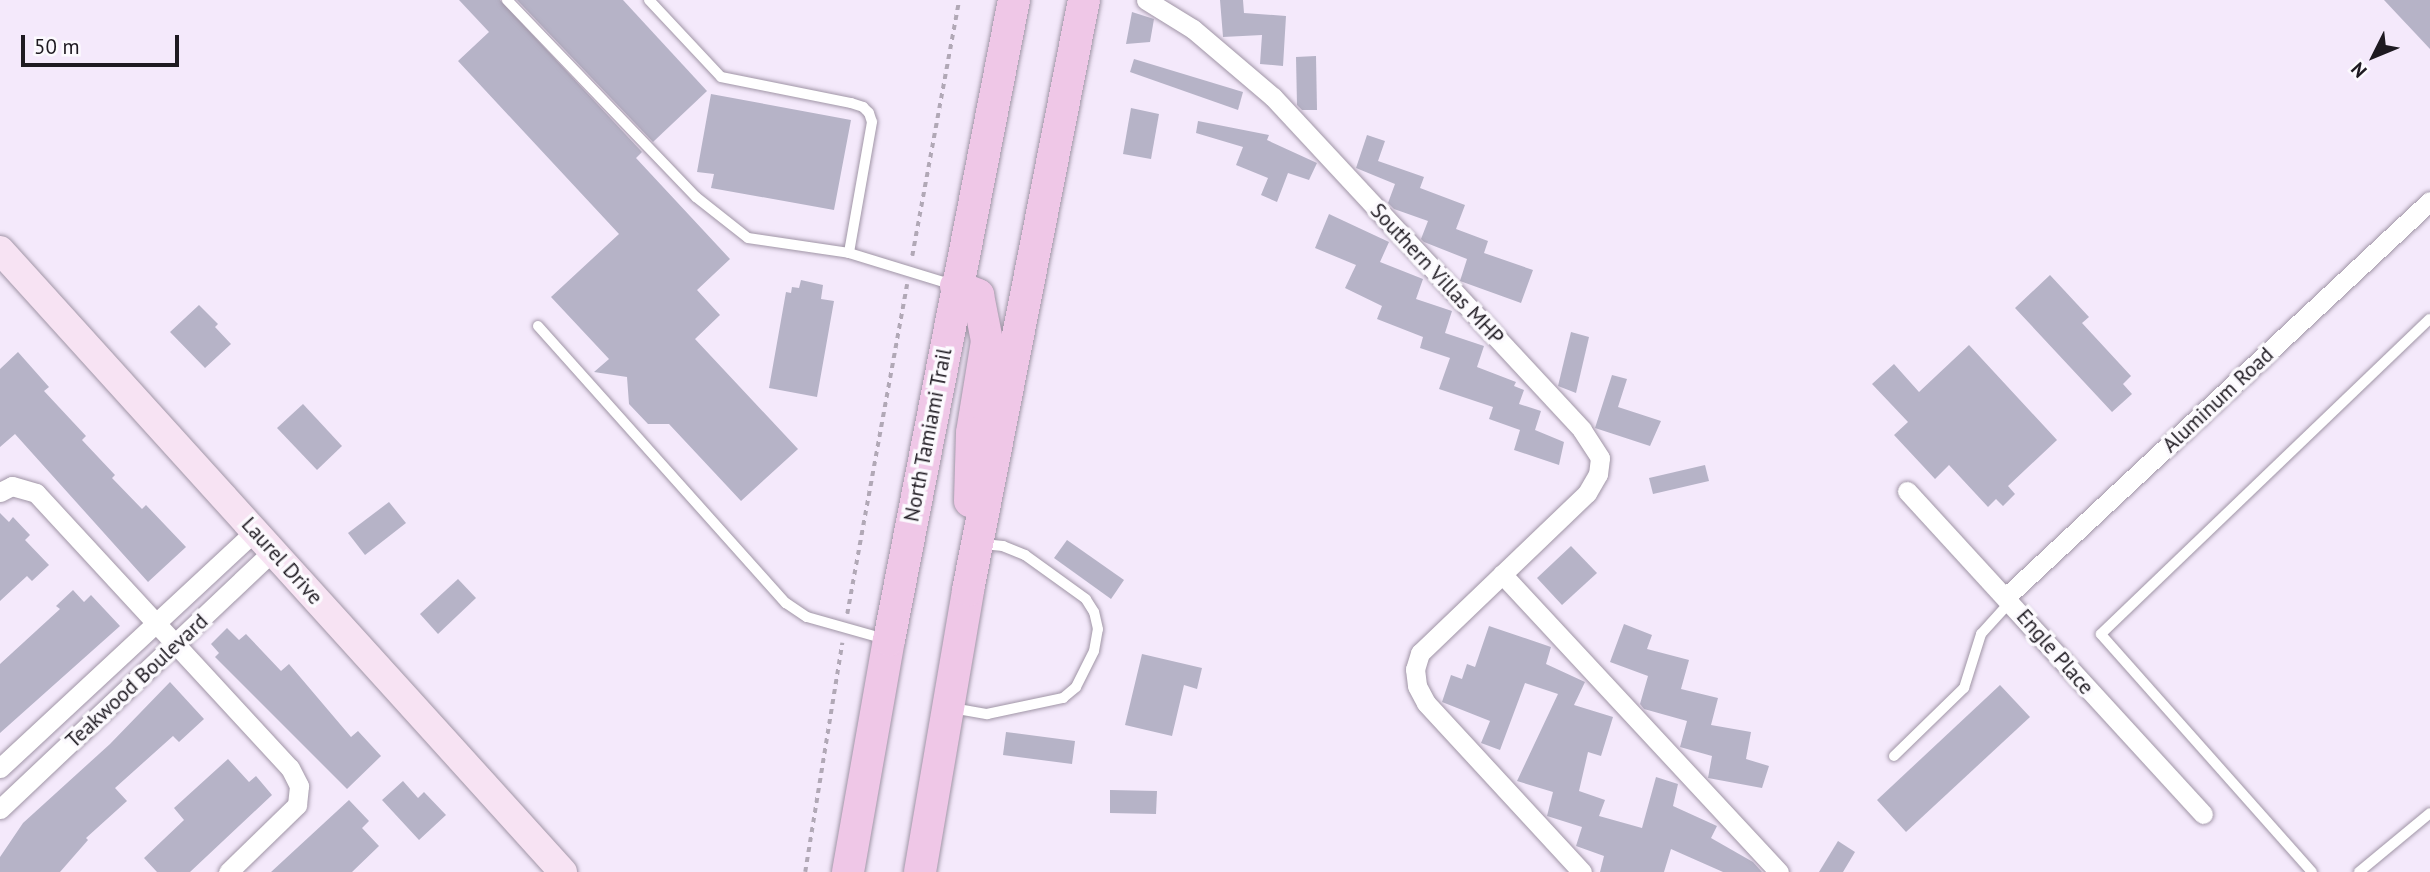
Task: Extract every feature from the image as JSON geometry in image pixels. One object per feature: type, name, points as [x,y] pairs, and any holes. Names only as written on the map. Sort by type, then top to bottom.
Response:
[{"type":"main road","name":"North Tamiami Trail","points":[[848,872],[956,286],[1014,0]]},
{"type":"main road","points":[[920,872],[968,590],[973,543],[1084,0]]},
{"type":"main road","points":[[956,286],[978,295],[988,341],[972,433],[973,543]]},
{"type":"street","name":"Southern Villas MHP","points":[[1146,0],[1193,29],[1273,97],[1582,430],[1600,457],[1598,474],[1587,493],[1420,653],[1415,669],[1417,686],[1426,703],[1582,872]]},
{"type":"street","name":"Aluminum Road","points":[[2008,599],[2430,201]]},
{"type":"street","name":"Laurel Drive","points":[[0,250],[563,872]]},
{"type":"street","points":[[0,492],[12,486],[36,493],[290,768],[299,786],[297,805],[228,872]]},
{"type":"street","name":"Engle Place","points":[[1906,491],[2203,814]]},
{"type":"street","name":"Teakwood Boulevard","points":[[0,768],[156,624],[264,541]]},
{"type":"street","name":"Teakwood Boulevard","points":[[0,809],[176,646],[264,541]]},
{"type":"street","points":[[1502,574],[1779,872]]},
{"type":"lane","points":[[507,0],[696,197],[730,226],[748,237],[849,253],[956,286]]},
{"type":"lane","points":[[649,0],[721,77],[851,103],[863,107],[869,113],[872,122],[849,253]]},
{"type":"lane","points":[[2312,872],[2101,634],[2430,319]]},
{"type":"lane","points":[[538,326],[786,603],[807,617],[889,640]]},
{"type":"lane","points":[[948,708],[987,715],[1063,698],[1076,687],[1094,651],[1098,629],[1094,612],[1086,599],[1060,577],[1026,555],[1003,547],[973,543]]},
{"type":"lane","points":[[1894,756],[1964,688],[1982,634],[2008,599]]},
{"type":"lane","points":[[2359,872],[2430,813]]},
{"type":"path","points":[[805,872],[845,628],[958,0]]},
{"type":"building","points":[[459,0],[500,0],[642,152],[636,158],[730,259],[697,290],[720,315],[695,339],[798,449],[741,501],[669,424],[648,424],[629,404],[627,377],[594,372],[609,359],[551,297],[619,234],[458,61],[489,32]]},
{"type":"building","points":[[517,0],[623,0],[707,91],[653,142]]},
{"type":"building","points":[[1220,0],[1243,0],[1244,13],[1286,16],[1283,66],[1260,64],[1262,35],[1223,37]]},
{"type":"building","points":[[2384,0],[2430,0],[2430,49]]},
{"type":"building","points":[[1132,12],[1154,19],[1150,42],[1126,44]]},
{"type":"building","points":[[1316,56],[1317,110],[1302,110],[1297,105],[1296,57]]},
{"type":"building","points":[[1134,59],[1243,92],[1238,110],[1130,72]]},
{"type":"building","points":[[711,94],[851,120],[834,210],[711,188],[714,174],[697,172]]},
{"type":"building","points":[[1131,108],[1159,114],[1151,159],[1123,154]]},
{"type":"building","points":[[1198,121],[1269,135],[1267,140],[1317,163],[1309,180],[1288,173],[1277,202],[1261,195],[1268,178],[1236,165],[1243,147],[1196,133]]},
{"type":"building","points":[[1367,135],[1385,141],[1378,161],[1424,177],[1420,188],[1465,205],[1456,229],[1488,241],[1484,253],[1533,270],[1521,303],[1460,281],[1467,259],[1424,242],[1421,239],[1428,221],[1394,209],[1388,203],[1395,184],[1356,168]]},
{"type":"building","points":[[1329,214],[1389,242],[1380,262],[1423,279],[1416,299],[1452,311],[1445,333],[1484,346],[1477,367],[1516,382],[1514,386],[1524,390],[1519,404],[1541,411],[1535,430],[1564,442],[1559,465],[1514,450],[1520,430],[1489,419],[1493,407],[1439,389],[1450,358],[1420,348],[1423,337],[1377,319],[1382,306],[1345,288],[1356,265],[1315,248]]},
{"type":"building","points":[[2050,275],[2089,317],[2082,323],[2131,376],[2123,384],[2132,394],[2112,412],[2015,308]]},
{"type":"building","points":[[801,280],[823,285],[821,299],[834,301],[817,397],[769,388],[786,292],[791,293],[792,287],[799,288]]},
{"type":"building","points":[[199,305],[218,324],[215,327],[231,344],[205,368],[170,332]]},
{"type":"building","points":[[1571,332],[1589,337],[1576,393],[1558,386]]},
{"type":"building","points":[[1969,345],[2057,440],[2008,486],[2015,494],[2003,506],[1996,499],[1988,507],[1949,465],[1935,479],[1894,435],[1908,422],[1872,384],[1894,364],[1919,392]]},
{"type":"building","points":[[18,352],[49,387],[44,391],[86,436],[82,440],[115,475],[112,478],[142,509],[146,505],[186,547],[148,582],[15,434],[0,447],[0,369]]},
{"type":"building","points":[[1612,375],[1627,379],[1618,407],[1661,421],[1650,446],[1595,428]]},
{"type":"building","points":[[303,404],[342,446],[317,470],[277,428]]},
{"type":"building","points":[[1705,465],[1709,481],[1653,494],[1649,478]]},
{"type":"building","points":[[389,502],[406,523],[365,555],[348,533]]},
{"type":"building","points":[[0,513],[9,522],[13,517],[30,535],[25,540],[49,565],[32,581],[27,576],[0,601]]},
{"type":"building","points":[[1067,540],[1124,580],[1111,599],[1054,558]]},
{"type":"building","points":[[1571,546],[1597,573],[1562,605],[1537,578]]},
{"type":"building","points":[[458,579],[476,598],[438,634],[420,614]]},
{"type":"building","points":[[73,590],[84,602],[91,595],[120,626],[0,733],[0,664],[60,609],[56,606]]},
{"type":"building","points":[[1624,624],[1652,635],[1647,649],[1689,660],[1681,689],[1718,698],[1711,725],[1751,732],[1746,759],[1769,766],[1762,788],[1708,778],[1712,756],[1680,747],[1687,721],[1644,709],[1640,704],[1648,676],[1610,662]]},
{"type":"building","points":[[1489,626],[1551,647],[1546,664],[1585,682],[1574,705],[1613,717],[1601,756],[1588,752],[1579,791],[1605,800],[1599,816],[1642,828],[1656,777],[1678,784],[1673,806],[1717,826],[1711,838],[1753,862],[1762,872],[1723,872],[1671,849],[1664,872],[1600,872],[1604,856],[1576,846],[1582,827],[1547,816],[1553,792],[1517,781],[1558,694],[1525,683],[1500,750],[1481,743],[1490,721],[1442,702],[1451,675],[1462,679],[1467,664],[1475,667]]},
{"type":"building","points":[[227,628],[239,640],[246,634],[281,671],[289,664],[351,737],[358,731],[381,756],[347,789],[215,657],[219,653],[211,644]]},
{"type":"building","points":[[1142,654],[1202,668],[1197,689],[1184,685],[1172,736],[1125,725]]},
{"type":"building","points":[[170,682],[204,719],[179,742],[173,736],[115,788],[127,801],[86,838],[88,840],[60,872],[0,872],[0,857],[23,823],[110,744]]},
{"type":"building","points":[[2000,685],[2030,717],[1906,832],[1877,800]]},
{"type":"building","points":[[1006,732],[1075,741],[1072,764],[1003,755]]},
{"type":"building","points":[[228,759],[249,782],[256,776],[272,795],[190,872],[157,872],[144,858],[184,820],[174,808]]},
{"type":"building","points":[[403,781],[418,798],[424,792],[446,815],[419,840],[382,800]]},
{"type":"building","points":[[1110,790],[1157,791],[1156,814],[1110,813]]},
{"type":"building","points":[[349,800],[369,821],[362,828],[379,846],[352,872],[271,872]]},
{"type":"building","points":[[1838,841],[1855,852],[1843,872],[1819,872]]}]
